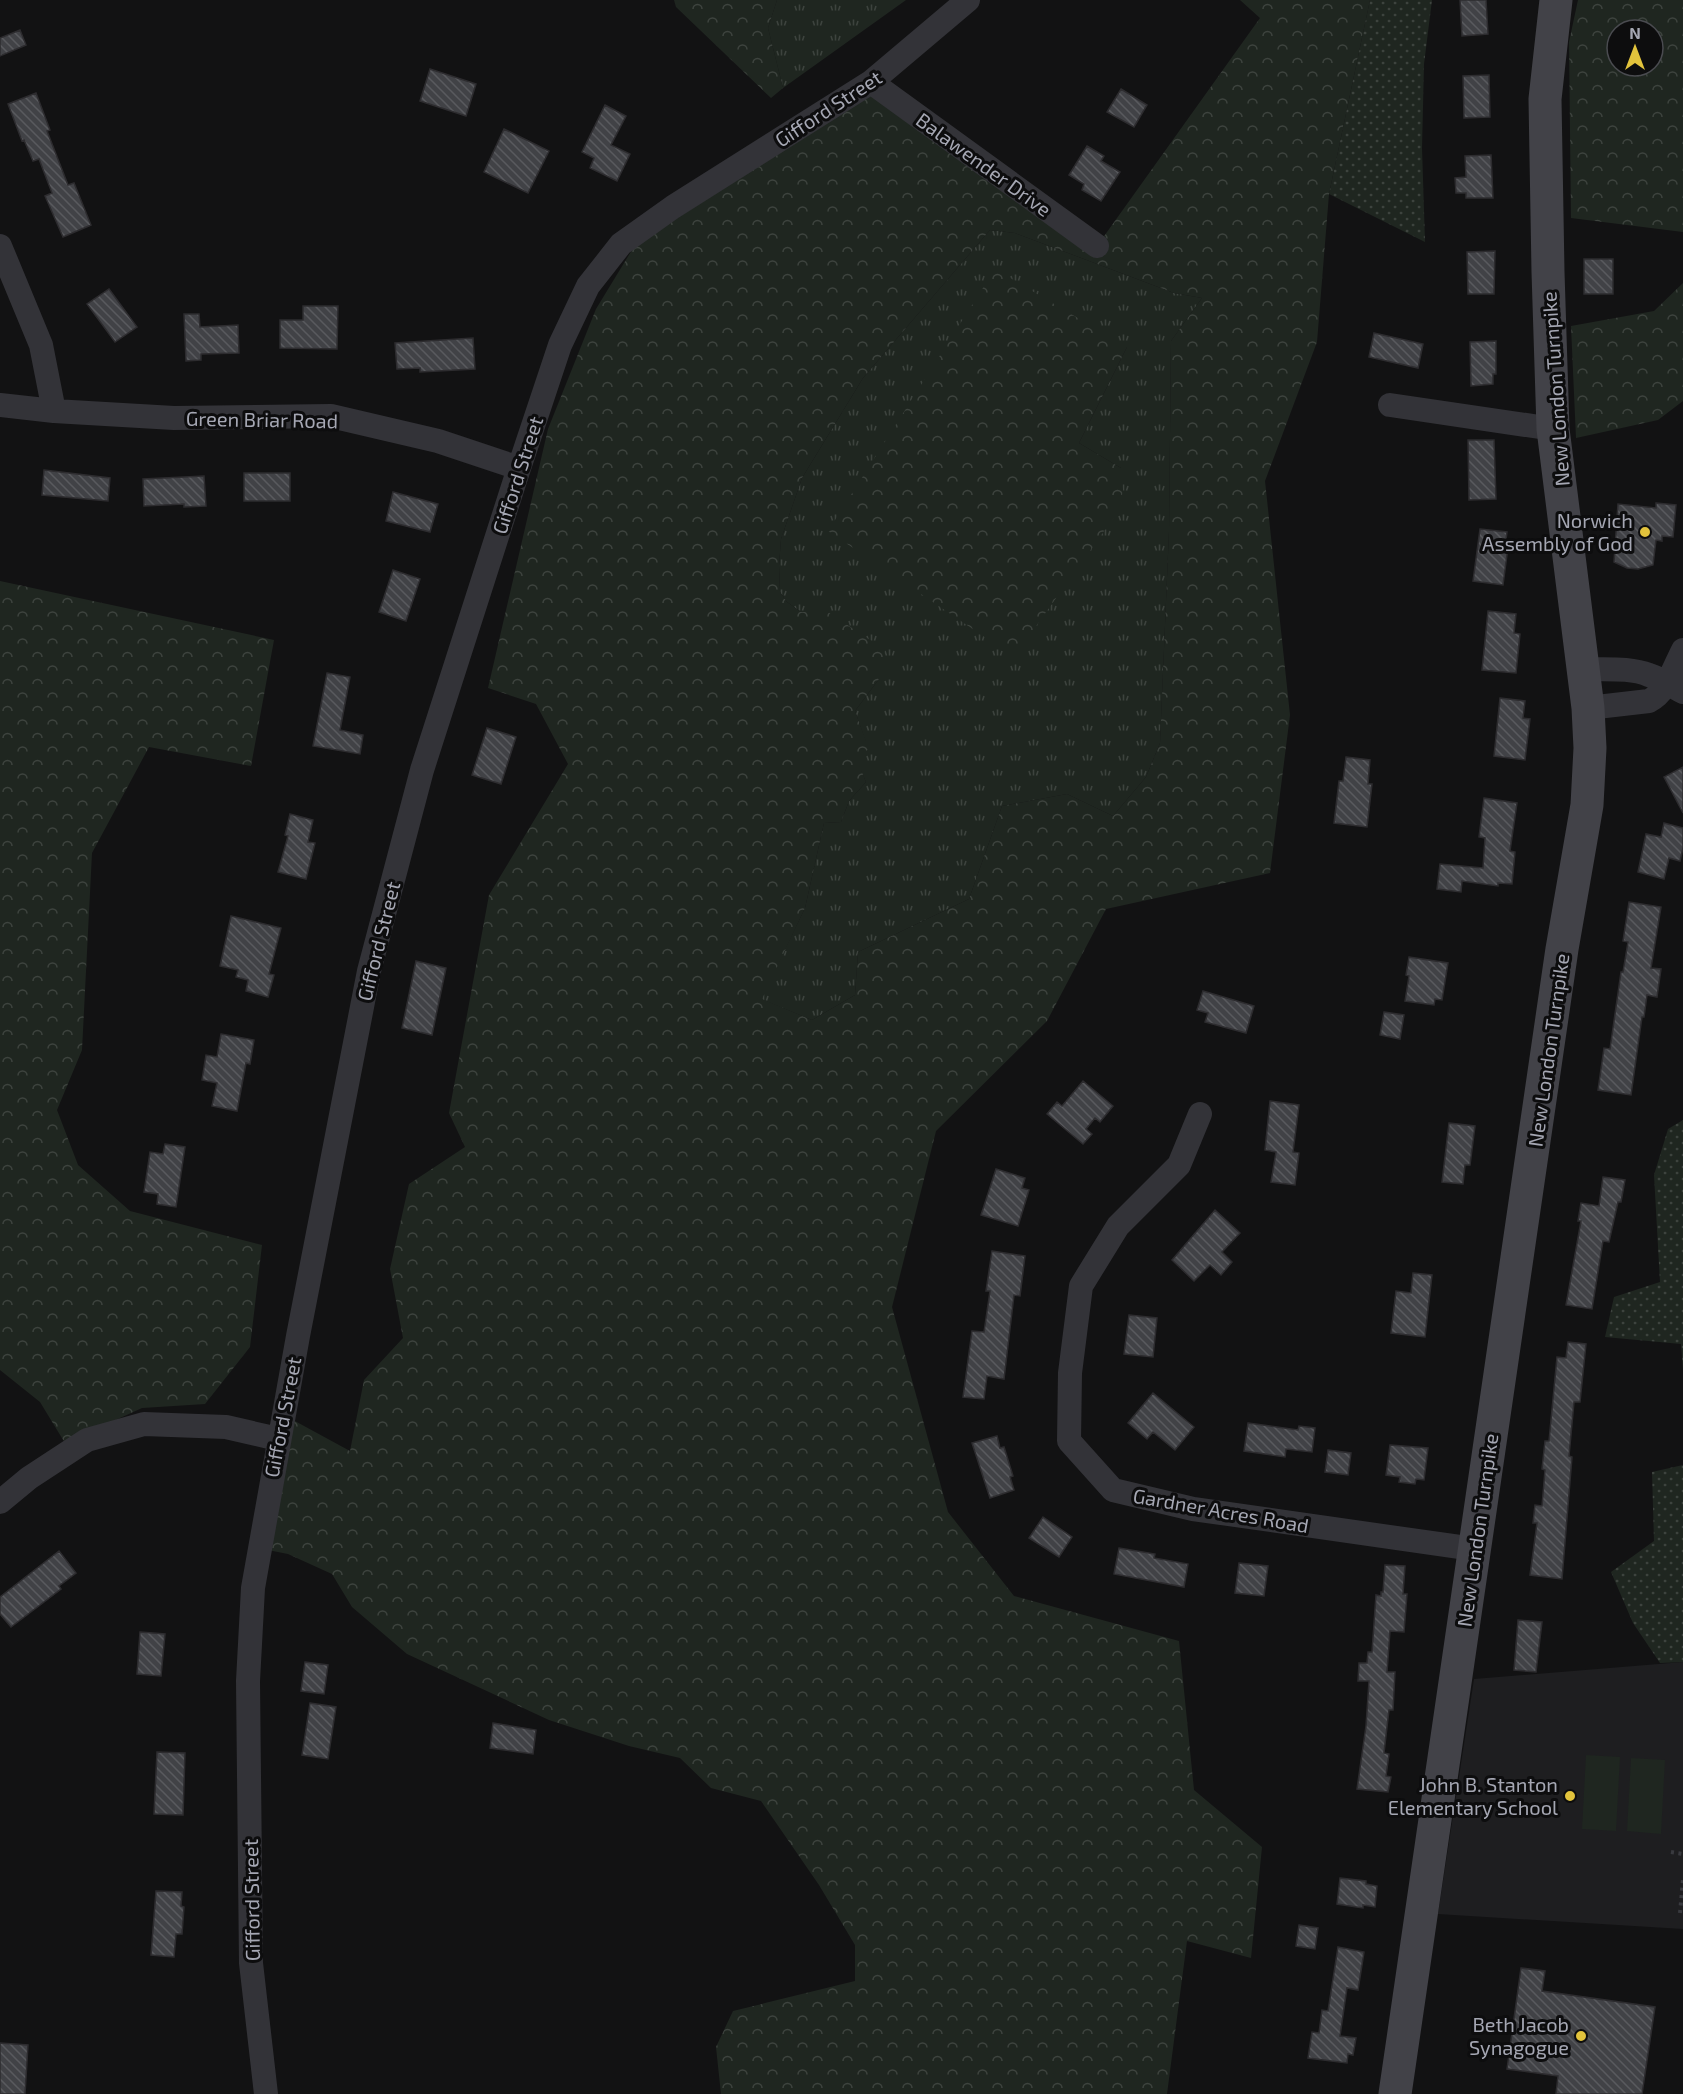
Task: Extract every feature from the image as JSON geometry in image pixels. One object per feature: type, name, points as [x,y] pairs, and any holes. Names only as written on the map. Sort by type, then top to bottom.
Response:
[{"type":"main road","name":"New London Turnpike","points":[[1395,2094],[1562,949],[1587,805],[1590,748],[1588,708],[1553,429],[1545,99],[1556,0]]},
{"type":"street","name":"Gifford Street","points":[[266,2094],[251,1963],[248,1681],[252,1588],[278,1439],[369,971],[422,770],[560,345],[588,286],[621,244],[674,207],[871,82],[968,0]]},
{"type":"street","name":"Balawender Drive","points":[[871,82],[1097,246]]},
{"type":"street","points":[[0,246],[41,345],[54,411]]},
{"type":"street","name":"Green Briar Road","points":[[0,405],[54,411],[174,418],[331,416],[438,441],[519,468]]},
{"type":"street","points":[[1389,405],[1553,429]]},
{"type":"street","points":[[1675,687],[1683,650]]},
{"type":"street","points":[[1584,669],[1635,671],[1648,674],[1675,687]]},
{"type":"street","points":[[1588,708],[1649,701],[1675,687]]},
{"type":"street","name":"Gardner Acres Road","points":[[1200,1114],[1179,1165],[1118,1226],[1081,1286],[1070,1373],[1069,1441],[1113,1490],[1192,1509],[1474,1549]]},
{"type":"street","points":[[0,1502],[29,1478],[87,1440],[144,1424],[225,1427],[278,1439]]},
{"type":"path","points":[[1671,1852],[1683,1854]]},
{"type":"path","points":[[1680,1913],[1683,1879]]},
{"type":"shaded area","name":"John B. Stanton Elementary School","points":[[1683,1662],[1683,1929],[1438,1914],[1474,1679]]},
{"type":"green space","points":[[674,0],[777,0],[768,28],[783,88],[771,98],[676,7]]},
{"type":"green space","points":[[777,0],[906,0],[783,88],[768,28]]},
{"type":"green space","points":[[1240,0],[1370,0],[1329,194],[1317,342],[1265,481],[1290,715],[1270,873],[1106,909],[1047,1021],[936,1131],[892,1307],[948,1512],[1014,1596],[1179,1641],[1194,1790],[1262,1847],[1251,1958],[1187,1941],[1167,2094],[721,2094],[716,2047],[733,2011],[855,1981],[855,1945],[819,1885],[761,1801],[711,1788],[680,1758],[629,1746],[549,1720],[407,1654],[352,1607],[332,1574],[288,1554],[268,1550],[293,1420],[350,1451],[364,1380],[403,1338],[390,1269],[409,1184],[465,1147],[449,1113],[489,895],[568,764],[536,704],[488,688],[548,429],[596,309],[635,245],[891,82],[1097,246],[1260,18]],"holes":[[[990,230],[1015,233],[1174,293],[1202,298],[1171,341],[1169,531],[1160,743],[1146,777],[1113,816],[1067,794],[1002,806],[969,899],[858,952],[855,995],[812,1020],[762,999],[805,908],[824,823],[841,822],[849,801],[866,782],[856,757],[869,749],[855,711],[879,679],[885,650],[828,612],[801,612],[787,602],[780,592],[781,539],[802,478],[863,378]]]},
{"type":"green space","points":[[1370,0],[1432,0],[1424,64],[1422,148],[1425,242],[1329,194]]},
{"type":"green space","points":[[1578,0],[1683,0],[1683,232],[1571,218],[1569,42]]},
{"type":"green space","points":[[990,230],[1015,233],[1174,293],[1202,298],[1171,341],[1169,531],[1160,743],[1146,777],[1113,816],[1067,794],[1002,806],[969,899],[858,952],[855,995],[812,1020],[761,999],[805,908],[824,823],[841,822],[849,801],[866,782],[855,757],[868,748],[855,711],[879,679],[828,612],[801,612],[787,602],[780,592],[781,539],[802,478],[863,378]],"holes":[[[1127,347],[1079,443],[1121,468],[828,531]]]},
{"type":"green space","points":[[995,269],[1127,347],[1079,443],[1121,468],[1123,490],[1119,510],[1014,657],[828,531]]},
{"type":"green space","points":[[1683,283],[1683,401],[1658,420],[1576,438],[1571,326],[1654,311]]},
{"type":"green space","points":[[0,581],[274,640],[251,766],[149,747],[92,853],[82,1050],[57,1110],[78,1165],[130,1211],[262,1245],[250,1347],[205,1404],[142,1408],[65,1443],[40,1402],[0,1370]]},
{"type":"green space","points":[[1683,1120],[1683,1370],[1681,1344],[1605,1337],[1614,1297],[1660,1282],[1654,1175],[1668,1129]]},
{"type":"green space","points":[[1683,1465],[1683,1662],[1660,1663],[1633,1623],[1611,1572],[1654,1541],[1652,1472]]},
{"type":"green space","points":[[1586,1755],[1620,1757],[1616,1831],[1582,1829]]},
{"type":"green space","points":[[1631,1758],[1665,1760],[1661,1834],[1627,1831]]},
{"type":"building","points":[[1460,0],[1486,0],[1488,34],[1462,36]]},
{"type":"building","points":[[20,30],[26,45],[0,56],[0,38]]},
{"type":"building","points":[[430,69],[476,84],[466,116],[420,101]]},
{"type":"building","points":[[1489,75],[1490,117],[1464,118],[1463,76]]},
{"type":"building","points":[[1121,89],[1147,105],[1134,127],[1107,112]]},
{"type":"building","points":[[36,93],[50,130],[47,131],[68,185],[74,183],[91,225],[63,237],[45,196],[52,193],[39,159],[33,161],[24,140],[22,141],[8,104]]},
{"type":"building","points":[[605,105],[626,116],[611,145],[630,154],[617,181],[590,168],[594,158],[582,152]]},
{"type":"building","points":[[504,129],[549,151],[528,193],[484,172]]},
{"type":"building","points":[[1087,146],[1104,156],[1101,161],[1120,172],[1101,201],[1082,190],[1084,184],[1069,175]]},
{"type":"building","points":[[1491,155],[1493,198],[1466,198],[1466,193],[1456,193],[1455,178],[1466,177],[1465,156]]},
{"type":"building","points":[[1495,251],[1494,294],[1468,294],[1467,252]]},
{"type":"building","points":[[1584,259],[1613,259],[1613,294],[1584,294]]},
{"type":"building","points":[[109,289],[137,327],[115,342],[87,304]]},
{"type":"building","points":[[303,306],[338,306],[337,349],[280,348],[280,320],[303,320]]},
{"type":"building","points":[[184,314],[199,314],[200,327],[238,325],[239,353],[201,354],[201,360],[186,361]]},
{"type":"building","points":[[1374,333],[1423,344],[1418,368],[1369,357]]},
{"type":"building","points":[[473,338],[475,369],[420,372],[420,368],[397,369],[395,343]]},
{"type":"building","points":[[1496,341],[1496,374],[1493,374],[1493,384],[1471,386],[1470,342]]},
{"type":"building","points":[[1468,440],[1494,440],[1496,499],[1469,500]]},
{"type":"building","points":[[44,470],[110,478],[108,501],[42,495]]},
{"type":"building","points":[[244,473],[290,473],[290,501],[244,501]]},
{"type":"building","points":[[204,476],[206,506],[184,507],[184,504],[144,506],[143,479]]},
{"type":"building","points":[[393,492],[438,504],[430,532],[386,521]]},
{"type":"building","name":"Norwich Assembly of God","points":[[1656,503],[1676,505],[1673,537],[1662,536],[1662,541],[1656,540],[1653,565],[1638,569],[1627,568],[1614,562],[1618,504],[1656,508]]},
{"type":"building","points":[[1480,529],[1507,532],[1505,547],[1508,547],[1503,585],[1473,581]]},
{"type":"building","points":[[393,570],[420,579],[406,621],[379,612]]},
{"type":"building","points":[[1488,611],[1516,614],[1514,633],[1520,634],[1516,673],[1482,670]]},
{"type":"building","points":[[327,673],[350,677],[340,730],[363,735],[360,754],[313,746]]},
{"type":"building","points":[[1500,698],[1525,701],[1523,718],[1530,719],[1525,760],[1494,756]]},
{"type":"building","points":[[487,728],[516,737],[501,784],[472,775]]},
{"type":"building","points":[[1346,757],[1370,760],[1368,784],[1372,784],[1367,827],[1334,823],[1339,781],[1343,781]]},
{"type":"building","points":[[1683,767],[1683,813],[1664,777]]},
{"type":"building","points":[[1484,798],[1517,803],[1510,851],[1515,852],[1512,884],[1498,883],[1498,886],[1462,881],[1461,892],[1437,889],[1440,864],[1483,868],[1485,838],[1479,837]]},
{"type":"building","points":[[290,814],[313,820],[308,842],[315,843],[306,879],[278,872],[288,836],[285,835]]},
{"type":"building","points":[[1664,823],[1683,828],[1683,848],[1680,861],[1669,858],[1664,879],[1638,872],[1646,834],[1661,837]]},
{"type":"building","points":[[1629,902],[1661,907],[1651,968],[1661,969],[1657,997],[1647,995],[1631,1095],[1598,1090],[1604,1048],[1610,1049],[1621,972],[1623,972],[1628,942],[1623,941]]},
{"type":"building","points":[[231,916],[281,928],[269,974],[274,975],[268,997],[246,991],[248,980],[236,977],[238,970],[220,966]]},
{"type":"building","points":[[1409,957],[1448,963],[1442,1000],[1435,999],[1434,1005],[1405,1001]]},
{"type":"building","points":[[416,961],[446,968],[432,1035],[402,1028]]},
{"type":"building","points":[[1203,991],[1254,1006],[1246,1033],[1205,1022],[1208,1013],[1197,1010]]},
{"type":"building","points":[[1384,1012],[1404,1015],[1400,1039],[1380,1035]]},
{"type":"building","points":[[221,1034],[254,1040],[250,1064],[246,1063],[237,1111],[212,1106],[217,1083],[202,1080],[206,1055],[217,1057]]},
{"type":"building","points":[[1083,1081],[1113,1106],[1100,1122],[1095,1118],[1086,1129],[1092,1134],[1083,1144],[1047,1114],[1057,1102],[1062,1106]]},
{"type":"building","points":[[1270,1101],[1299,1105],[1293,1152],[1299,1153],[1295,1185],[1271,1182],[1276,1152],[1265,1150]]},
{"type":"building","points":[[1449,1123],[1475,1126],[1470,1165],[1465,1165],[1463,1184],[1442,1182]]},
{"type":"building","points":[[165,1144],[185,1147],[176,1207],[157,1204],[158,1194],[144,1192],[150,1152],[163,1154]]},
{"type":"building","points":[[996,1169],[1025,1178],[1022,1188],[1029,1190],[1018,1226],[981,1215]]},
{"type":"building","points":[[1603,1177],[1625,1180],[1609,1242],[1603,1241],[1592,1309],[1566,1305],[1581,1221],[1578,1221],[1581,1203],[1599,1206]]},
{"type":"building","points":[[1215,1210],[1240,1233],[1222,1252],[1232,1262],[1221,1275],[1210,1265],[1194,1281],[1172,1260]]},
{"type":"building","points":[[992,1251],[1025,1256],[1020,1296],[1014,1295],[1004,1379],[987,1376],[984,1399],[963,1397],[972,1331],[984,1332],[990,1291],[986,1291]]},
{"type":"building","points":[[1413,1273],[1432,1275],[1425,1337],[1391,1333],[1396,1291],[1411,1293]]},
{"type":"building","points":[[1129,1315],[1157,1318],[1153,1357],[1124,1354]]},
{"type":"building","points":[[1568,1342],[1586,1344],[1580,1402],[1574,1402],[1562,1579],[1530,1575],[1537,1523],[1533,1523],[1535,1505],[1542,1506],[1545,1470],[1542,1469],[1545,1441],[1549,1441],[1557,1357],[1566,1358]]},
{"type":"building","points":[[1153,1393],[1194,1427],[1175,1450],[1153,1432],[1147,1439],[1128,1423]]},
{"type":"building","points":[[1248,1423],[1298,1430],[1299,1426],[1315,1428],[1312,1452],[1286,1449],[1285,1457],[1244,1451]]},
{"type":"building","points":[[997,1436],[1000,1448],[1004,1447],[1013,1476],[1010,1477],[1014,1490],[990,1498],[972,1443]]},
{"type":"building","points":[[1390,1445],[1428,1448],[1424,1480],[1416,1479],[1415,1484],[1399,1482],[1400,1477],[1386,1475]]},
{"type":"building","points":[[1328,1450],[1351,1453],[1348,1475],[1325,1472]]},
{"type":"building","points":[[1043,1517],[1072,1537],[1059,1557],[1029,1538]]},
{"type":"building","points":[[1119,1548],[1155,1554],[1154,1558],[1188,1564],[1184,1587],[1114,1574]]},
{"type":"building","points":[[59,1551],[76,1573],[59,1586],[61,1589],[11,1627],[0,1614],[0,1597]]},
{"type":"building","points":[[1239,1563],[1268,1566],[1264,1596],[1235,1593]]},
{"type":"building","points":[[1385,1565],[1405,1566],[1403,1594],[1407,1594],[1404,1632],[1390,1631],[1387,1672],[1395,1672],[1393,1710],[1389,1710],[1384,1753],[1389,1754],[1386,1776],[1391,1777],[1388,1792],[1357,1789],[1366,1726],[1369,1681],[1358,1681],[1359,1663],[1367,1663],[1368,1652],[1372,1652],[1376,1595],[1381,1596],[1383,1592]]},
{"type":"building","points":[[1518,1620],[1542,1622],[1536,1672],[1514,1670]]},
{"type":"building","points":[[140,1632],[165,1634],[161,1676],[137,1674]]},
{"type":"building","points":[[305,1662],[328,1665],[324,1694],[301,1691]]},
{"type":"building","points":[[310,1703],[336,1707],[328,1759],[302,1755]]},
{"type":"building","points":[[493,1723],[536,1730],[533,1754],[490,1748]]},
{"type":"building","points":[[157,1752],[185,1753],[183,1815],[154,1814]]},
{"type":"building","points":[[1340,1878],[1366,1881],[1366,1884],[1377,1886],[1375,1907],[1363,1905],[1363,1908],[1337,1904]]},
{"type":"building","points":[[156,1891],[182,1892],[181,1906],[184,1907],[182,1934],[176,1934],[174,1957],[151,1955]]},
{"type":"building","points":[[1299,1925],[1318,1928],[1315,1949],[1296,1946]]},
{"type":"building","points":[[1338,1947],[1364,1952],[1358,1990],[1347,1988],[1340,2036],[1356,2038],[1353,2055],[1348,2054],[1347,2063],[1308,2058],[1312,2032],[1319,2033],[1322,2010],[1328,2011]]},
{"type":"building","name":"Beth Jacob Synagogue","points":[[1521,1968],[1545,1971],[1542,1991],[1655,2007],[1642,2094],[1556,2094],[1558,2076],[1507,2069]]},
{"type":"building","points":[[0,2043],[28,2045],[25,2094],[0,2094]]},
{"type":"place","name":"Norwich Assembly of God","points":[[1645,532]]},
{"type":"place","name":"John B. Stanton Elementary School","points":[[1570,1796]]},
{"type":"place","name":"Beth Jacob Synagogue","points":[[1581,2036]]}]
